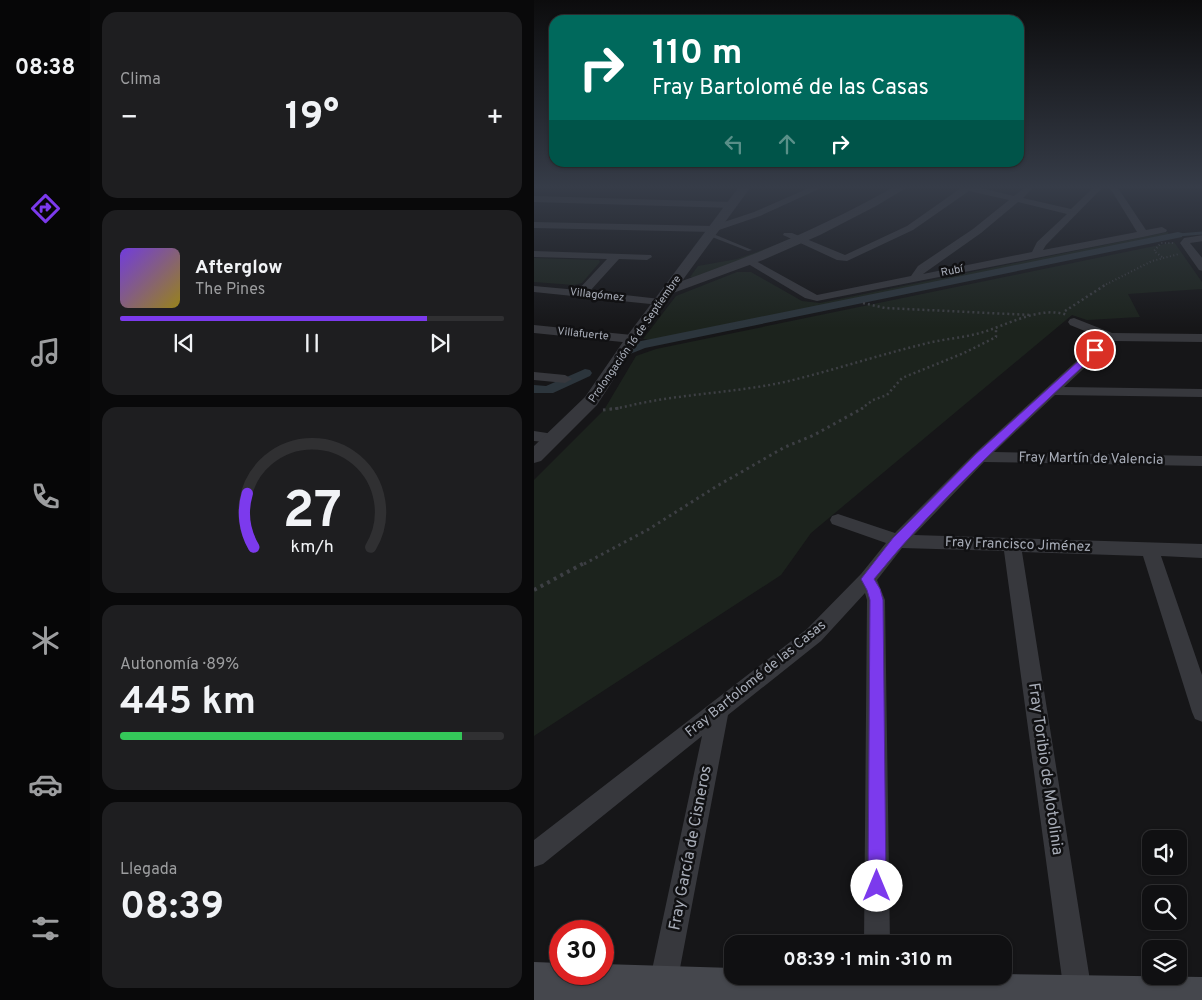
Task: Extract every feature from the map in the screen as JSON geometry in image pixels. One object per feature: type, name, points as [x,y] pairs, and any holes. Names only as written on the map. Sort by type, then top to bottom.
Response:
[{"type":"main road","points":[[534,981],[724,984]]},
{"type":"main road","points":[[917,985],[1078,993],[1202,996]]},
{"type":"street","name":"Prolongación 16 de Septiembre","points":[[534,457],[591,401],[632,338],[709,235]]},
{"type":"street","points":[[794,238],[800,235]]},
{"type":"street","points":[[664,296],[801,235]]},
{"type":"street","points":[[794,238],[840,258],[850,257],[896,235]]},
{"type":"street","points":[[914,278],[922,268],[972,235]]},
{"type":"street","points":[[1037,254],[1041,244],[1050,235]]},
{"type":"street","name":"Rubí","points":[[750,256],[809,296],[817,298],[1138,235]]},
{"type":"street","points":[[1202,238],[1185,242],[1202,268]]},
{"type":"street","points":[[534,254],[647,257]]},
{"type":"street","points":[[582,293],[616,256]]},
{"type":"street","points":[[690,261],[750,256]]},
{"type":"street","name":"Villagómez","points":[[534,289],[664,296]]},
{"type":"street","points":[[1074,322],[1110,337],[1202,338]]},
{"type":"street","name":"Villafuerte","points":[[534,329],[632,338]]},
{"type":"street","name":"Fray Bartolomé de las Casas","points":[[534,855],[814,635],[867,579],[898,541],[980,457],[1110,337]]},
{"type":"street","points":[[534,376],[565,379]]},
{"type":"street","points":[[1052,391],[1202,394]]},
{"type":"street","points":[[534,436],[554,438]]},
{"type":"street","name":"Fray Martín de Valencia","points":[[980,457],[1202,461]]},
{"type":"street","name":"Fray Francisco Jiménez","points":[[838,520],[898,541],[1202,551]]},
{"type":"street","name":"Fray Toribio de Motolinia","points":[[1012,545],[1078,993]]},
{"type":"street","points":[[1150,549],[1202,712]]},
{"type":"street","points":[[867,579],[874,589],[876,600],[877,935]]},
{"type":"street","name":"Fray García de Cisneros","points":[[663,984],[718,712]]},
{"type":"lane","points":[[715,235],[750,256]]},
{"type":"path","points":[[1162,257],[1154,251],[1161,243],[1185,242]]},
{"type":"path","points":[[863,303],[885,308],[1033,315],[1064,312],[1124,275],[1168,254],[1192,254]]},
{"type":"path","points":[[1064,312],[1074,322]]},
{"type":"path","points":[[578,415],[630,407],[646,402],[725,393],[788,381],[926,344],[996,329],[1033,315]]},
{"type":"path","points":[[534,590],[649,529],[717,486],[785,447],[814,435],[863,408],[873,400],[887,395],[902,378],[964,353],[996,337],[996,329]]},
{"type":"shaded area","points":[[1155,235],[1169,235],[652,340],[643,339],[676,296],[737,272],[751,272],[802,301],[820,303]]},
{"type":"shaded area","points":[[1174,242],[1202,282],[1202,289],[1128,294],[1140,317],[1087,320],[1072,315],[811,533],[781,575],[534,736],[534,480],[604,410],[636,356],[656,349]]},
{"type":"shaded area","points":[[781,243],[697,278],[690,277],[698,266],[737,259]]},
{"type":"shaded area","points":[[534,258],[599,260],[600,262],[582,283],[574,285],[534,282]]},
{"type":"waterway","points":[[1178,235],[1182,235]]},
{"type":"waterway","points":[[630,350],[641,345],[1178,235]]},
{"type":"waterway","points":[[534,389],[548,390],[585,373]]},
{"type":"route","points":[[877,886],[876,600],[874,589],[867,579],[898,541],[980,457],[1095,350]]}]
